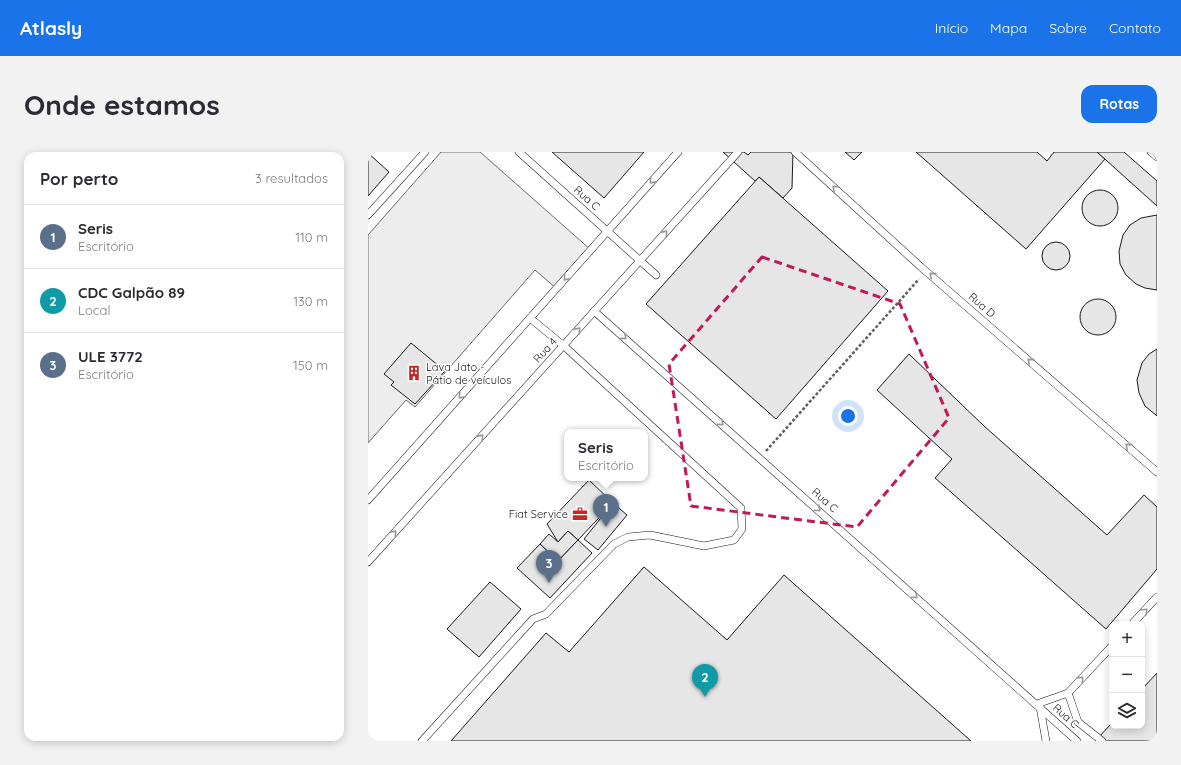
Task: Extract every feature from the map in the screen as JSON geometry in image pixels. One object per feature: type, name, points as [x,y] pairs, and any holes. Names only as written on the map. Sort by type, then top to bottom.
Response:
[{"type":"lane","points":[[368,215],[425,152]]},
{"type":"lane","name":"Rua C","points":[[519,152],[656,275]]},
{"type":"lane","points":[[368,500],[678,152]]},
{"type":"lane","name":"Rua 4","points":[[368,562],[738,152]]},
{"type":"lane","name":"Rua D","points":[[795,152],[926,271],[1157,472]]},
{"type":"lane","points":[[1151,152],[1157,157]]},
{"type":"lane","name":"Rua C","points":[[594,311],[1077,741]]},
{"type":"lane","points":[[422,741],[533,619],[546,614],[614,544],[628,537],[650,534],[704,546],[734,540],[742,528],[741,508],[564,346],[530,318]]},
{"type":"lane","points":[[1135,621],[1157,598]]},
{"type":"lane","points":[[1038,706],[1068,693],[1109,649]]},
{"type":"lane","points":[[1068,693],[1078,722],[1102,741]]},
{"type":"lane","name":"Rua C","points":[[1038,706],[1046,741]]},
{"type":"path","points":[[760,458],[926,271]]},
{"type":"highlighted area","points":[[762,257],[900,304],[949,418],[857,527],[691,506],[669,364]]},
{"type":"shaded area","points":[[441,152],[480,152],[591,250],[557,289],[535,270],[415,407],[406,400],[368,443],[368,235]]},
{"type":"building","points":[[552,152],[644,152],[604,198]]},
{"type":"building","points":[[723,152],[744,152],[748,155],[751,152],[793,152],[792,188],[783,198],[759,177],[755,181]]},
{"type":"building","points":[[845,152],[862,152],[854,160]]},
{"type":"building","points":[[916,152],[1037,152],[1047,161],[1054,152],[1097,152],[1105,159],[1026,249]]},
{"type":"building","points":[[1097,152],[1124,152],[1157,181],[1157,206]]},
{"type":"building","points":[[368,153],[389,172],[368,196]]},
{"type":"building","points":[[759,177],[888,291],[776,419],[646,304]]},
{"type":"building","points":[[1104,190],[1113,195],[1117,201],[1117,215],[1113,221],[1104,226],[1096,226],[1087,221],[1083,215],[1082,204],[1087,195],[1093,191]]},
{"type":"building","points":[[1157,215],[1157,290],[1145,288],[1136,284],[1126,275],[1120,264],[1119,251],[1123,235],[1130,225],[1141,218]]},
{"type":"building","points":[[1056,242],[1066,246],[1070,256],[1066,266],[1056,270],[1046,266],[1042,256],[1046,246]]},
{"type":"building","points":[[1102,299],[1111,304],[1115,310],[1115,324],[1111,330],[1102,335],[1094,335],[1085,330],[1081,324],[1080,313],[1085,304],[1091,300]]},
{"type":"building","name":"Lava Jato - Pátio de veículos","points":[[411,343],[445,371],[415,404],[391,385],[394,382],[384,374]]},
{"type":"building","points":[[1157,349],[1157,416],[1145,406],[1139,393],[1137,380],[1142,363],[1149,354]]},
{"type":"building","points":[[909,354],[984,426],[1107,535],[1144,495],[1157,507],[1157,569],[1113,621],[1109,621],[1109,625],[1106,629],[935,478],[952,459],[877,390]]},
{"type":"building","name":"Fiat Service","points":[[588,481],[590,481],[613,503],[578,540],[568,531],[558,542],[547,524]]},
{"type":"building","points":[[613,503],[627,515],[598,550],[584,539]]},
{"type":"building","points":[[568,531],[578,540],[558,561],[540,544],[549,534],[558,542]]},
{"type":"building","points":[[578,540],[592,553],[550,598],[517,568],[540,544],[558,561]]},
{"type":"building","points":[[644,567],[727,640],[784,575],[971,741],[451,741],[546,633],[569,652]]},
{"type":"building","points":[[490,582],[521,609],[479,657],[447,629]]},
{"type":"building","points":[[1157,673],[1157,735],[1152,741],[1095,741],[1109,726],[1109,729],[1145,729],[1145,686]]},
{"type":"place","name":"Lava Jato - Pátio de veículos","points":[[414,373]]},
{"type":"place","name":"Fiat Service","points":[[580,514]]},
{"type":"place","name":"Seris","points":[[606,527]]},
{"type":"place","name":"ULE 3772","points":[[549,583]]},
{"type":"place","name":"CDC Galpão 89","points":[[705,697]]}]
